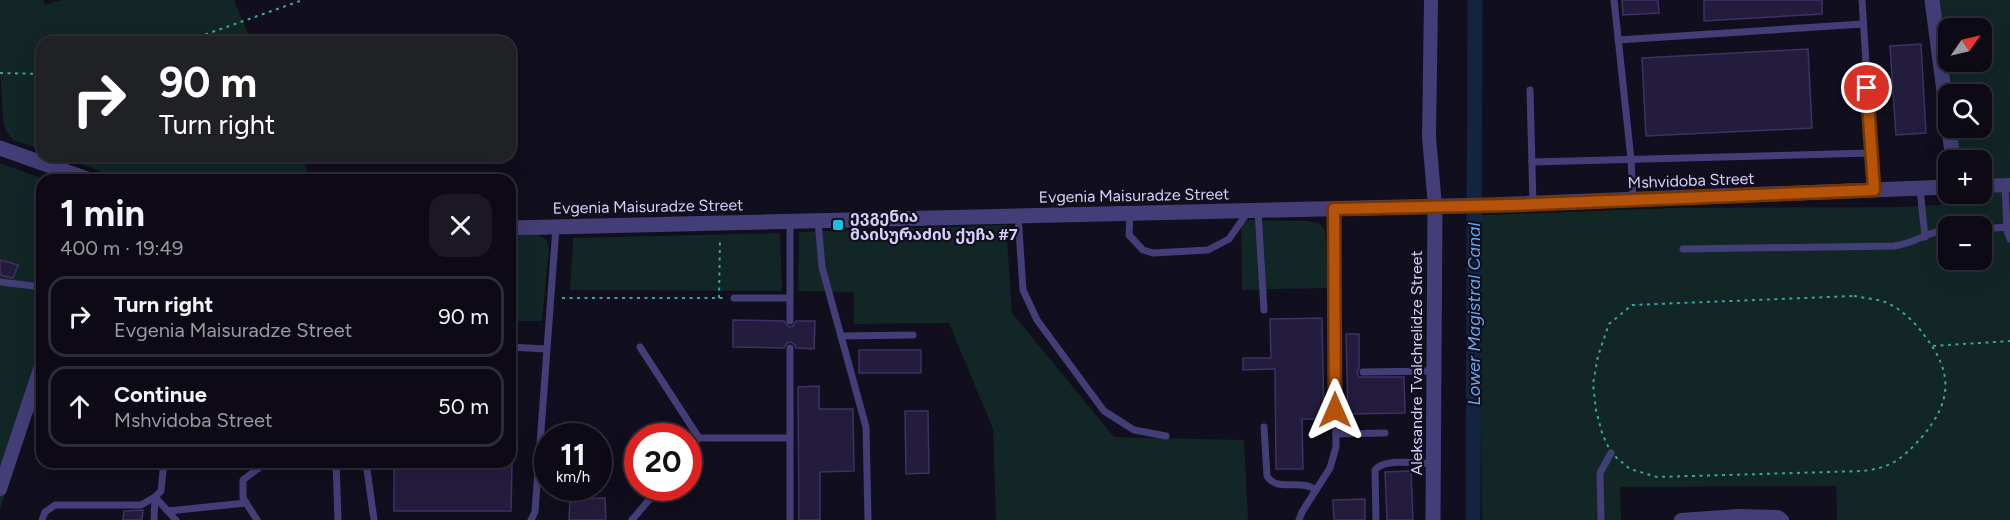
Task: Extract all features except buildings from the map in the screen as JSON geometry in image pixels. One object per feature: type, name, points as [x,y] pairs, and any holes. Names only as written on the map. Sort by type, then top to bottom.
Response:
[{"type":"street","points":[[1431,0],[1429,137],[1435,206]]},
{"type":"street","points":[[1932,0],[1952,150]]},
{"type":"street","points":[[0,148],[36,161]]},
{"type":"street","points":[[38,162],[71,174]]},
{"type":"street","points":[[1992,186],[2007,185]]},
{"type":"street","name":"Mshvidoba Street","points":[[1435,206],[1488,206],[1938,188]]},
{"type":"street","name":"Evgenia Maisuradze Street","points":[[516,228],[1435,206]]},
{"type":"street","name":"Aleksandre Tvalchrelidze Street","points":[[1433,520],[1435,206]]},
{"type":"street","points":[[0,489],[36,381]]},
{"type":"street","points":[[1681,520],[1738,516],[1778,517],[1782,520]]},
{"type":"lane","points":[[1614,0],[1631,159],[1633,200]]},
{"type":"lane","points":[[1862,0],[1874,190]]},
{"type":"lane","points":[[1618,40],[1863,24]]},
{"type":"lane","points":[[1530,90],[1533,204]]},
{"type":"lane","points":[[1532,162],[1871,153]]},
{"type":"lane","points":[[2007,185],[2007,228],[2010,239]]},
{"type":"lane","points":[[1920,189],[1924,237]]},
{"type":"lane","points":[[1299,520],[1329,468],[1336,447],[1334,209]]},
{"type":"lane","points":[[1130,213],[1130,235],[1143,250],[1153,253],[1208,250],[1229,239],[1253,211]]},
{"type":"lane","points":[[1253,211],[1264,310]]},
{"type":"lane","points":[[1018,215],[1023,290],[1037,320],[1104,411],[1134,430],[1166,436]]},
{"type":"lane","points":[[818,221],[822,267],[866,427],[868,520]]},
{"type":"lane","points":[[790,222],[790,321]]},
{"type":"lane","points":[[531,520],[535,512],[556,226]]},
{"type":"lane","points":[[1992,229],[2007,228]]},
{"type":"lane","points":[[1683,249],[1894,246],[1917,241],[1938,231]]},
{"type":"lane","points":[[0,282],[36,286]]},
{"type":"lane","points":[[734,298],[790,298]]},
{"type":"lane","points":[[841,336],[913,335]]},
{"type":"lane","points":[[516,347],[546,349]]},
{"type":"lane","points":[[640,347],[689,423]]},
{"type":"lane","points":[[790,348],[790,520]]},
{"type":"lane","points":[[1363,372],[1434,371]]},
{"type":"lane","points":[[1264,427],[1267,476],[1270,482],[1276,485],[1306,484],[1316,490]]},
{"type":"lane","points":[[1336,434],[1385,433]]},
{"type":"lane","points":[[702,438],[790,438]]},
{"type":"lane","points":[[1601,520],[1600,473],[1611,453]]},
{"type":"lane","points":[[1376,520],[1375,470],[1378,465],[1386,463],[1433,464]]},
{"type":"lane","points":[[42,520],[45,512],[55,505],[141,505],[161,491],[163,468]]},
{"type":"lane","points":[[257,520],[243,498],[243,480],[259,468]]},
{"type":"lane","points":[[336,468],[338,520]]},
{"type":"lane","points":[[367,468],[374,520]]},
{"type":"lane","points":[[155,497],[176,520]]},
{"type":"lane","points":[[154,520],[155,497]]},
{"type":"lane","points":[[632,520],[647,501]]},
{"type":"lane","points":[[168,511],[246,503]]},
{"type":"path","points":[[201,36],[303,0]]},
{"type":"path","points":[[0,73],[36,74]]},
{"type":"path","points":[[719,298],[720,223]]},
{"type":"path","points":[[1854,296],[1886,302],[1921,330],[1933,346],[1944,372],[1946,395],[1935,421],[1912,448],[1887,466],[1863,471],[1657,477],[1630,469],[1611,453],[1602,433],[1596,410],[1593,384],[1598,356],[1609,324],[1632,305],[1854,296]]},
{"type":"path","points":[[550,298],[734,298]]},
{"type":"path","points":[[1933,346],[2010,342]]},
{"type":"green space","points":[[0,0],[43,0],[45,5],[61,0],[234,0],[249,36],[36,36],[36,148],[13,140],[6,131],[3,120]]},
{"type":"green space","points":[[1939,0],[2010,0],[2010,520],[1837,520],[1836,486],[1620,487],[1621,520],[1482,520],[1479,215],[1673,208],[1906,207],[1992,204],[1992,150],[1959,150],[1957,138],[1992,138],[1992,84],[1950,84],[1948,72],[1992,72],[1992,18],[1941,18]]},
{"type":"green space","points":[[75,162],[304,162],[309,174],[108,174]]},
{"type":"green space","points":[[0,163],[36,176],[36,414],[32,414],[0,509]]},
{"type":"green space","points":[[1241,220],[1319,223],[1325,230],[1328,288],[1242,290]]},
{"type":"green space","points":[[1006,225],[1012,313],[1114,437],[1244,440],[1248,520],[996,520],[993,429],[949,323],[854,324],[854,292],[798,291],[799,232]]},
{"type":"green space","points":[[780,233],[782,291],[570,290],[573,238]]},
{"type":"green space","points":[[537,235],[547,240],[549,249],[542,321],[516,321],[516,236]]},
{"type":"waterway","name":"Lower Magistral Canal","points":[[1473,520],[1475,0]]},
{"type":"place","name":"ევგენია მაისურაძის ქუჩა #7","points":[[838,225]]},
{"type":"route","points":[[1335,410],[1334,209],[1488,206],[1874,190],[1867,88]]}]
